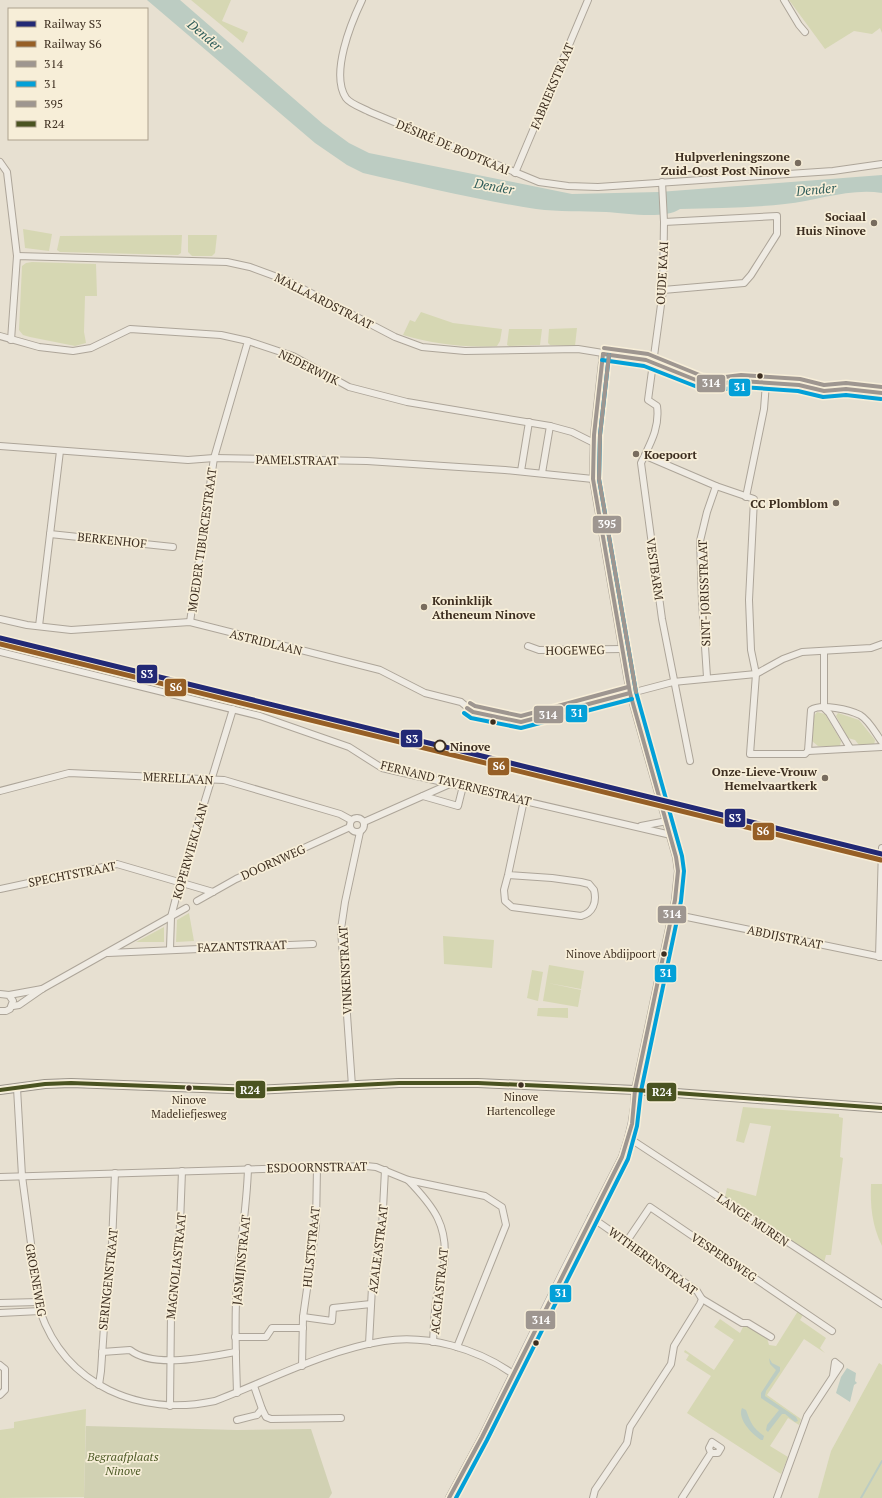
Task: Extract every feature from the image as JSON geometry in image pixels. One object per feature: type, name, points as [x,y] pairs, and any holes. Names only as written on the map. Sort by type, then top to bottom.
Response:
[{"type":"main road","points":[[0,1090],[45,1084],[72,1083],[254,1090],[399,1084],[478,1084],[635,1090],[882,1108]]},
{"type":"street","name":"DÉSIRÉ DE BODTKAAI","points":[[362,0],[350,25],[341,68],[340,80],[342,90],[347,100],[370,112],[539,182],[598,188],[833,171],[882,164]]},
{"type":"street","name":"FABRIEKSTRAAT","points":[[515,172],[588,0]]},
{"type":"street","points":[[784,0],[799,25],[806,32]]},
{"type":"street","points":[[0,162],[8,172],[17,256],[11,340]]},
{"type":"street","name":"OUDE KAAI","points":[[646,456],[654,433],[658,415],[657,406],[648,400],[663,290],[664,222],[662,184]]},
{"type":"street","points":[[663,290],[744,282],[751,275],[776,234],[777,216],[664,222]]},
{"type":"street","name":"MALLAARDSTRAAT","points":[[17,256],[227,262],[250,267],[288,281],[396,337],[422,347],[465,351],[565,349],[646,360],[652,364],[701,382],[717,384],[736,380],[799,385],[824,391],[846,389],[882,392]]},
{"type":"street","name":"NEDERWIJK","points":[[0,336],[11,340],[56,350],[73,352],[91,348],[130,330],[221,335],[248,341],[293,356],[349,387],[407,402],[550,426],[572,432],[594,443]]},
{"type":"street","name":"MOEDER TIBURCESTRAAT","points":[[190,622],[214,458],[248,341]]},
{"type":"street","points":[[449,1498],[622,1157],[629,1138],[635,1108],[635,1090],[672,913],[678,871],[671,835],[630,693],[593,479],[594,443],[603,354]]},
{"type":"street","points":[[746,497],[764,410],[766,383]]},
{"type":"street","points":[[521,471],[529,422]]},
{"type":"street","points":[[542,473],[550,426]]},
{"type":"street","name":"PAMELSTRAAT","points":[[0,446],[188,460],[214,458],[366,461],[521,471],[593,479]]},
{"type":"street","points":[[39,626],[60,451]]},
{"type":"street","points":[[646,456],[716,486],[754,499],[749,600],[751,650],[756,674],[750,754],[805,754],[808,751],[882,747]]},
{"type":"street","name":"VESTBARM","points":[[646,456],[641,463],[662,619],[673,682],[690,761]]},
{"type":"street","name":"SINT-JORISSTRAAT","points":[[707,678],[700,540],[707,512],[716,486]]},
{"type":"street","name":"BERKENHOF","points":[[50,534],[173,547]]},
{"type":"street","name":"ASTRIDLAAN","points":[[0,619],[39,626],[82,630],[190,622],[380,670],[425,693],[461,702],[473,712],[521,722],[630,693]]},
{"type":"street","points":[[630,693],[673,682],[756,674],[783,659],[802,652],[871,648],[882,644]]},
{"type":"street","name":"HOGEWEG","points":[[528,646],[539,650],[622,649]]},
{"type":"street","points":[[824,651],[824,708],[829,713],[850,748]]},
{"type":"street","name":"FERNAND TAVERNESTRAAT","points":[[0,652],[260,716],[349,747],[382,768],[639,826],[671,835]]},
{"type":"street","points":[[808,751],[811,710],[815,707],[839,708],[861,716],[882,742]]},
{"type":"street","name":"KOPERWIEKLAAN","points":[[170,949],[171,917],[180,882],[233,710]]},
{"type":"street","name":"MERELLAAN","points":[[0,791],[69,773],[225,780],[340,814],[351,820]]},
{"type":"street","points":[[364,822],[452,784]]},
{"type":"street","points":[[423,796],[458,806],[463,786]]},
{"type":"street","points":[[508,875],[552,878],[586,883],[594,890],[596,897],[592,910],[588,914],[581,916],[509,905],[504,897],[506,881],[524,800]]},
{"type":"street","points":[[358,817],[364,822],[363,829],[360,832],[352,830],[350,827],[351,820],[358,817]]},
{"type":"street","name":"FERNAND TAVERNESTRAAT","points":[[639,826],[666,821]]},
{"type":"street","name":"DOORNWEG","points":[[197,901],[236,879],[350,827]]},
{"type":"street","name":"VINKENSTRAAT","points":[[352,1086],[341,929],[345,902],[360,832]]},
{"type":"street","points":[[881,957],[882,848]]},
{"type":"street","name":"SPECHTSTRAAT","points":[[0,889],[117,864],[213,892]]},
{"type":"street","points":[[0,1012],[6,1012],[13,1006],[19,1005],[42,989],[186,908]]},
{"type":"street","name":"ABDIJSTRAAT","points":[[672,913],[881,957]]},
{"type":"street","name":"FAZANTSTRAAT","points":[[170,949],[313,944]]},
{"type":"street","points":[[108,953],[170,949]]},
{"type":"street","points":[[0,994],[9,995],[42,989]]},
{"type":"street","points":[[9,995],[13,1001],[13,1006]]},
{"type":"street","name":"GROENEWEG","points":[[17,1088],[22,1176],[40,1311],[45,1325],[59,1350],[77,1369],[111,1392],[131,1399],[170,1406],[198,1405],[238,1393],[302,1366],[351,1348],[385,1341],[415,1340],[457,1347],[497,1363],[513,1374]]},
{"type":"street","name":"LANGE MUREN","points":[[629,1138],[879,1303]]},
{"type":"street","name":"ESDOORNSTRAAT","points":[[0,1177],[182,1172],[248,1168],[366,1166],[385,1170],[408,1180],[485,1196],[502,1206],[506,1224],[503,1236],[457,1347]]},
{"type":"street","name":"HULSTSTRAAT","points":[[302,1366],[303,1317],[316,1226],[316,1167]]},
{"type":"street","name":"JASMIJNSTRAAT","points":[[238,1393],[235,1337],[237,1284],[247,1204],[248,1168]]},
{"type":"street","name":"AZALEASTRAAT","points":[[369,1344],[371,1304],[382,1228],[385,1170]]},
{"type":"street","name":"MAGNOLIASTRAAT","points":[[170,1406],[169,1360],[171,1314],[179,1250],[182,1172]]},
{"type":"street","name":"SERINGENSTRAAT","points":[[99,1385],[106,1297],[112,1249],[115,1173]]},
{"type":"street","name":"ACACIASTRAAT","points":[[408,1180],[432,1206],[443,1232],[445,1248],[444,1267],[436,1296],[433,1342]]},
{"type":"street","name":"VESPERSWEG","points":[[626,1241],[650,1207],[832,1331]]},
{"type":"street","name":"WITHERENSTRAAT","points":[[591,1218],[697,1291],[702,1299],[674,1346],[671,1364],[630,1427],[627,1443],[596,1490],[593,1498]]},
{"type":"street","points":[[702,1299],[742,1324],[748,1323],[771,1337]]},
{"type":"street","points":[[0,1303],[38,1302]]},
{"type":"street","name":"AZALEASTRAAT","points":[[303,1317],[332,1321],[333,1308],[371,1304]]},
{"type":"street","points":[[0,1313],[40,1311]]},
{"type":"street","points":[[235,1337],[266,1337],[272,1328],[302,1328]]},
{"type":"street","points":[[102,1352],[130,1350],[138,1356],[169,1360],[197,1358],[236,1352]]},
{"type":"street","points":[[0,1365],[5,1369],[5,1390],[0,1396]]},
{"type":"street","points":[[777,1498],[806,1416],[833,1376]]},
{"type":"street","points":[[254,1386],[266,1417],[271,1419],[341,1418]]},
{"type":"street","points":[[237,1420],[257,1415],[262,1409]]},
{"type":"street","points":[[682,1498],[711,1454]]},
{"type":"green space","points":[[191,0],[231,0],[222,21],[248,32],[243,43]]},
{"type":"green space","points":[[789,0],[882,0],[882,33],[880,28],[872,34],[854,31],[825,49]]},
{"type":"green space","points":[[23,229],[52,234],[49,251],[25,248]]},
{"type":"green space","points":[[182,235],[181,253],[178,255],[60,252],[57,250],[60,236]]},
{"type":"green space","points":[[188,235],[217,235],[215,253],[212,256],[192,256],[188,252]]},
{"type":"green space","points":[[26,263],[96,264],[97,296],[85,296],[84,332],[86,343],[75,346],[23,335],[19,330],[22,266]]},
{"type":"green space","points":[[421,312],[453,323],[502,329],[500,341],[497,346],[461,346],[426,341],[403,335],[410,320],[415,322]]},
{"type":"green space","points":[[577,328],[575,346],[550,345],[548,343],[549,329]]},
{"type":"green space","points":[[509,329],[542,329],[540,345],[507,345]]},
{"type":"green space","points":[[817,712],[825,714],[841,741],[840,746],[818,746],[812,741],[814,716]]},
{"type":"green space","points":[[838,713],[859,720],[875,740],[874,745],[859,745],[855,740],[848,738],[836,716]]},
{"type":"green space","points":[[189,913],[194,941],[176,942],[177,920]]},
{"type":"green space","points":[[164,927],[164,942],[136,942]]},
{"type":"green space","points":[[443,936],[494,940],[492,968],[444,964]]},
{"type":"green space","points":[[549,965],[584,971],[581,989],[548,983],[581,990],[578,1007],[543,1001]]},
{"type":"green space","points":[[532,970],[543,972],[538,1001],[527,998]]},
{"type":"green space","points":[[538,1008],[568,1008],[568,1018],[537,1016]]},
{"type":"green space","points":[[743,1107],[839,1114],[839,1117],[843,1118],[840,1157],[843,1158],[831,1255],[826,1255],[824,1263],[725,1197],[727,1188],[756,1196],[771,1126],[750,1123],[744,1143],[736,1141]]},
{"type":"green space","points":[[871,1184],[882,1184],[882,1246],[872,1215]]},
{"type":"green space","points":[[798,1311],[803,1315],[800,1320],[826,1338],[820,1348],[825,1353],[804,1339],[767,1395],[801,1419],[799,1425],[788,1418],[770,1446],[788,1457],[781,1474],[687,1413],[711,1376],[686,1360],[689,1355],[684,1352],[685,1350],[714,1370],[734,1340],[714,1327],[720,1319],[740,1333],[743,1327],[748,1326],[767,1338],[769,1345],[776,1346]]},
{"type":"green space","points":[[879,1363],[882,1365],[882,1498],[818,1498],[831,1451]]},
{"type":"green space","points":[[86,1409],[84,1497],[0,1498],[0,1430],[14,1428],[14,1422]]},
{"type":"green space","name":"Begraafplaats Ninove","points":[[86,1426],[237,1430],[311,1429],[332,1493],[329,1498],[84,1498]]},
{"type":"water","name":"Dender","points":[[147,0],[180,0],[323,124],[349,143],[369,153],[572,194],[659,192],[882,175],[882,193],[845,193],[785,204],[680,209],[664,214],[644,215],[536,209],[427,188],[363,173],[347,165],[315,143]]},
{"type":"water","points":[[769,1358],[772,1363],[780,1367],[780,1371],[766,1391],[765,1396],[796,1417],[798,1421],[795,1422],[785,1414],[782,1414],[768,1432],[766,1430],[767,1425],[779,1410],[761,1398],[761,1393],[776,1370],[770,1364]]},
{"type":"water","points":[[847,1368],[856,1373],[855,1381],[857,1383],[854,1385],[850,1402],[836,1393],[841,1377]]},
{"type":"water","points":[[742,1408],[746,1410],[754,1427],[764,1436],[763,1440],[757,1437],[746,1426],[742,1417]]},
{"type":"waterway","points":[[861,1498],[882,1461]]},
{"type":"rail line","name":"S3","points":[[0,638],[882,854]]},
{"type":"rail line","name":"S6","points":[[0,644],[881,860]]},
{"type":"transit line","name":"395","points":[[604,348],[648,354],[702,376],[717,378],[741,375],[800,379],[824,385],[846,383],[882,387]]},
{"type":"transit line","name":"314","points":[[603,354],[646,360],[701,382],[717,384],[741,381],[799,385],[824,391],[846,389],[882,393]]},
{"type":"transit line","name":"314","points":[[449,1498],[482,1437],[622,1157],[632,1124],[635,1090],[675,900],[678,871],[676,857],[630,693],[593,479],[594,435],[603,354]]},
{"type":"transit line","name":"31","points":[[456,1498],[487,1440],[628,1159],[637,1126],[641,1091],[681,901],[684,871],[682,856],[636,692],[599,479],[600,435],[609,355]]},
{"type":"transit line","name":"395","points":[[609,355],[600,435],[599,479],[636,692]]},
{"type":"transit line","name":"31","points":[[602,360],[644,366],[700,388],[717,390],[741,387],[798,391],[823,397],[846,395],[881,399]]},
{"type":"transit line","name":"395","points":[[470,703],[475,706],[521,716],[628,687]]},
{"type":"transit line","name":"314","points":[[467,708],[473,712],[521,722],[630,693]]},
{"type":"transit line","name":"31","points":[[464,713],[471,718],[521,728],[632,699]]},
{"type":"transit line","name":"R24","points":[[0,1090],[45,1084],[71,1083],[254,1090],[399,1083],[478,1083],[635,1090],[882,1108]]},
{"type":"place","name":"Hulpverleningszone Zuid-Oost Post Ninove","points":[[798,163]]},
{"type":"place","name":"Sociaal Huis Ninove","points":[[874,223]]},
{"type":"place","name":"Koepoort","points":[[636,454]]},
{"type":"place","name":"CC Plomblom","points":[[836,503]]},
{"type":"place","name":"Koninklijk Atheneum Ninove","points":[[424,607]]},
{"type":"place","name":"Ninove","points":[[440,746]]},
{"type":"place","name":"Onze-Lieve-Vrouw Hemelvaartkerk","points":[[825,778]]},
{"type":"place","name":"Ninove Abdijpoort","points":[[664,954]]},
{"type":"place","name":"Ninove Hartencollege","points":[[521,1085]]},
{"type":"place","name":"Ninove Madeliefjesweg","points":[[189,1088]]}]
